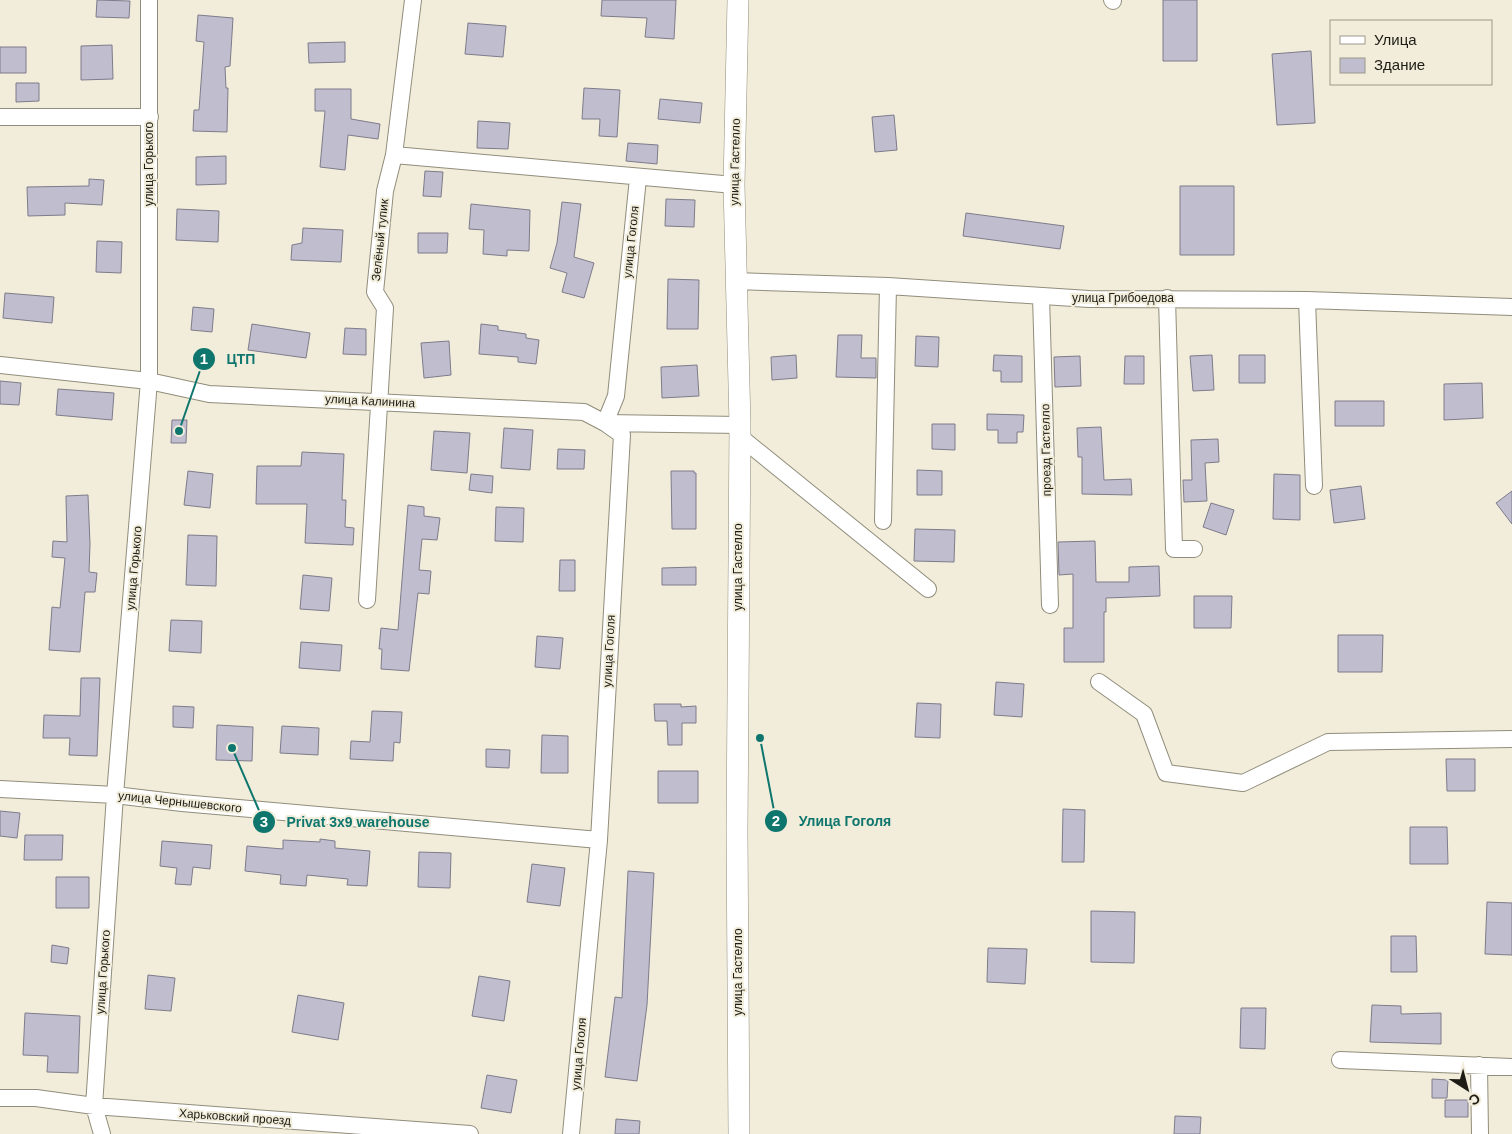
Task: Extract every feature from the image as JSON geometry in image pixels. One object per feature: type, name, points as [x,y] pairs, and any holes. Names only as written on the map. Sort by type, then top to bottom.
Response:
[{"type":"main road","name":"улица Гастелло","points":[[739,1134],[740,431],[734,185],[742,3]]},
{"type":"street","name":"улица Горького","points":[[102,1134],[94,1106],[115,795],[149,381],[149,0]]},
{"type":"street","name":"Зелёный тупик","points":[[367,600],[385,308],[375,292],[386,191],[394,155],[413,0]]},
{"type":"street","points":[[0,117],[150,117]]},
{"type":"street","points":[[394,155],[734,185]]},
{"type":"street","name":"улица Гоголя","points":[[571,1134],[598,840],[622,435],[605,422],[616,396],[638,178]]},
{"type":"street","name":"улица Грибоедова","points":[[735,281],[888,286],[1089,299],[1307,300],[1512,307]]},
{"type":"street","points":[[883,521],[888,286]]},
{"type":"street","name":"проезд Гастелло","points":[[1041,296],[1050,605]]},
{"type":"street","points":[[1168,298],[1174,549],[1194,549]]},
{"type":"street","points":[[1307,300],[1314,486]]},
{"type":"street","name":"улица Калинина","points":[[0,365],[149,381],[209,394],[584,412],[605,422],[740,431]]},
{"type":"street","points":[[740,431],[928,589]]},
{"type":"street","points":[[1099,682],[1144,714],[1166,773],[1243,783],[1328,742],[1512,739]]},
{"type":"street","name":"улица Чернышевского","points":[[0,789],[115,795],[182,803],[598,840]]},
{"type":"street","points":[[1340,1060],[1512,1067]]},
{"type":"street","points":[[1479,1066],[1480,1134]]},
{"type":"street","name":"Харьковский проезд","points":[[0,1098],[36,1098],[94,1106],[470,1134]]},
{"type":"building","points":[[97,0],[130,1],[129,18],[96,17]]},
{"type":"building","points":[[602,0],[676,0],[674,39],[645,37],[647,18],[601,16]]},
{"type":"building","points":[[1163,0],[1197,0],[1197,61],[1163,61]]},
{"type":"building","points":[[198,15],[233,18],[230,66],[225,67],[226,88],[228,88],[227,132],[193,131],[194,110],[199,110],[204,42],[196,41]]},
{"type":"building","points":[[468,23],[506,26],[503,57],[465,54]]},
{"type":"building","points":[[345,42],[345,62],[309,63],[308,43]]},
{"type":"building","points":[[112,45],[113,79],[81,80],[81,46]]},
{"type":"building","points":[[0,47],[26,47],[26,73],[0,73]]},
{"type":"building","points":[[1311,51],[1315,123],[1277,125],[1272,54]]},
{"type":"building","points":[[16,83],[39,83],[39,101],[16,102]]},
{"type":"building","points":[[584,88],[620,90],[617,137],[599,136],[600,119],[582,119]]},
{"type":"building","points":[[315,89],[351,89],[351,119],[380,124],[378,139],[348,135],[345,170],[320,167],[325,111],[315,111]]},
{"type":"building","points":[[660,99],[702,103],[700,123],[658,119]]},
{"type":"building","points":[[894,115],[897,150],[875,152],[872,117]]},
{"type":"building","points":[[478,121],[510,123],[508,149],[477,148]]},
{"type":"building","points":[[628,143],[658,145],[657,164],[626,161]]},
{"type":"building","points":[[226,156],[226,184],[196,185],[196,157]]},
{"type":"building","points":[[425,171],[443,172],[441,197],[423,196]]},
{"type":"building","points":[[89,179],[104,180],[102,205],[65,203],[65,215],[28,216],[27,187],[89,186]]},
{"type":"building","points":[[1180,186],[1234,186],[1234,255],[1180,255]]},
{"type":"building","points":[[666,199],[695,200],[694,227],[665,226]]},
{"type":"building","points":[[562,202],[581,204],[574,257],[594,263],[584,298],[562,292],[567,273],[550,268],[557,243]]},
{"type":"building","points":[[471,204],[530,210],[529,251],[507,250],[507,256],[483,254],[484,230],[469,229]]},
{"type":"building","points":[[177,209],[219,211],[218,242],[176,240]]},
{"type":"building","points":[[966,213],[1064,226],[1060,249],[963,236]]},
{"type":"building","points":[[303,228],[343,230],[341,262],[291,260],[292,245],[302,243]]},
{"type":"building","points":[[418,233],[448,233],[447,253],[418,253]]},
{"type":"building","points":[[97,241],[122,242],[121,273],[96,272]]},
{"type":"building","points":[[668,279],[699,280],[698,329],[667,329]]},
{"type":"building","points":[[5,293],[54,297],[52,323],[3,318]]},
{"type":"building","points":[[193,307],[214,309],[212,332],[191,330]]},
{"type":"building","points":[[252,324],[310,333],[306,358],[248,350]]},
{"type":"building","points":[[481,324],[498,326],[498,330],[526,334],[526,338],[539,340],[536,364],[518,362],[518,357],[479,354]]},
{"type":"building","points":[[345,328],[366,329],[366,355],[343,354]]},
{"type":"building","points":[[838,335],[862,335],[861,358],[876,358],[876,378],[836,377]]},
{"type":"building","points":[[916,336],[939,337],[938,367],[915,366]]},
{"type":"building","points":[[449,341],[451,375],[424,378],[421,343]]},
{"type":"building","points":[[796,355],[797,378],[772,380],[771,357]]},
{"type":"building","points":[[994,355],[1022,356],[1022,382],[1001,382],[1001,371],[993,371]]},
{"type":"building","points":[[1212,355],[1214,390],[1193,391],[1190,356]]},
{"type":"building","points":[[1239,355],[1265,355],[1265,383],[1239,383]]},
{"type":"building","points":[[1080,356],[1081,386],[1055,387],[1054,357]]},
{"type":"building","points":[[1125,356],[1144,356],[1144,384],[1124,384]]},
{"type":"building","points":[[697,365],[699,396],[662,398],[661,367]]},
{"type":"building","points":[[0,381],[21,383],[19,405],[0,404]]},
{"type":"building","points":[[1482,383],[1483,418],[1444,420],[1444,384]]},
{"type":"building","points":[[58,389],[114,393],[112,420],[56,415]]},
{"type":"building","points":[[1335,401],[1384,401],[1384,426],[1335,426]]},
{"type":"building","points":[[987,414],[1024,415],[1023,432],[1017,432],[1017,443],[998,443],[998,430],[987,430]]},
{"type":"building","points":[[172,420],[187,420],[186,443],[171,443]]},
{"type":"building","points":[[932,424],[955,424],[955,450],[932,449]]},
{"type":"building","points":[[1101,427],[1104,480],[1131,479],[1132,495],[1082,494],[1082,457],[1078,457],[1077,428]]},
{"type":"building","points":[[504,428],[533,430],[530,470],[501,468]]},
{"type":"building","points":[[434,431],[470,433],[467,473],[431,470]]},
{"type":"building","points":[[1218,439],[1219,462],[1205,463],[1207,501],[1184,502],[1183,480],[1192,480],[1191,440]]},
{"type":"building","points":[[558,449],[585,450],[584,469],[557,469]]},
{"type":"building","points":[[302,452],[344,454],[342,500],[346,500],[345,527],[354,528],[353,545],[305,543],[307,504],[256,504],[257,466],[301,466]]},
{"type":"building","points":[[917,470],[942,471],[942,495],[917,495]]},
{"type":"building","points":[[188,471],[213,474],[210,508],[184,505]]},
{"type":"building","points":[[671,471],[694,471],[696,473],[696,529],[672,529]]},
{"type":"building","points":[[471,474],[493,476],[492,493],[469,490]]},
{"type":"building","points":[[1274,474],[1300,475],[1300,520],[1273,519]]},
{"type":"building","points":[[1361,486],[1365,519],[1334,523],[1330,490]]},
{"type":"building","points":[[1512,491],[1512,524],[1496,503]]},
{"type":"building","points":[[88,495],[89,572],[97,573],[95,592],[85,592],[80,652],[49,650],[52,607],[60,608],[65,558],[52,557],[53,541],[67,542],[66,496]]},
{"type":"building","points":[[1211,503],[1234,510],[1226,535],[1203,527]]},
{"type":"building","points":[[408,505],[424,507],[424,516],[440,518],[437,540],[422,539],[419,570],[431,571],[429,594],[418,593],[409,671],[381,669],[382,649],[379,649],[381,628],[398,630]]},
{"type":"building","points":[[496,507],[524,508],[523,542],[495,541]]},
{"type":"building","points":[[915,529],[955,530],[954,562],[914,561]]},
{"type":"building","points":[[188,535],[217,536],[216,586],[186,585]]},
{"type":"building","points":[[1095,541],[1096,582],[1129,582],[1129,567],[1159,566],[1160,596],[1106,598],[1106,612],[1104,612],[1104,662],[1064,662],[1064,628],[1073,628],[1073,574],[1059,575],[1058,542]]},
{"type":"building","points":[[560,560],[575,560],[575,591],[559,591]]},
{"type":"building","points":[[696,567],[696,585],[662,585],[662,568]]},
{"type":"building","points":[[303,575],[332,578],[329,611],[300,609]]},
{"type":"building","points":[[1194,596],[1232,596],[1231,628],[1194,628]]},
{"type":"building","points":[[171,620],[202,621],[201,653],[169,651]]},
{"type":"building","points":[[1338,635],[1383,635],[1382,672],[1338,672]]},
{"type":"building","points":[[537,636],[563,638],[560,669],[535,667]]},
{"type":"building","points":[[301,642],[342,645],[340,671],[299,668]]},
{"type":"building","points":[[81,678],[100,678],[97,756],[69,755],[70,738],[43,738],[44,715],[80,716]]},
{"type":"building","points":[[996,682],[1024,684],[1022,717],[994,715]]},
{"type":"building","points":[[917,703],[941,704],[940,738],[915,737]]},
{"type":"building","points":[[654,704],[681,704],[681,707],[696,706],[696,723],[682,723],[682,745],[668,745],[667,721],[655,721]]},
{"type":"building","points":[[173,706],[194,707],[193,728],[173,727]]},
{"type":"building","points":[[372,711],[402,712],[400,743],[394,742],[393,761],[350,759],[351,741],[370,742]]},
{"type":"building","points":[[217,725],[253,727],[252,761],[216,760]]},
{"type":"building","points":[[282,726],[319,728],[318,755],[280,753]]},
{"type":"building","points":[[542,735],[568,736],[568,773],[541,773]]},
{"type":"building","points":[[486,749],[510,750],[509,768],[486,767]]},
{"type":"building","points":[[1446,759],[1475,759],[1475,791],[1447,791]]},
{"type":"building","points":[[658,771],[698,771],[698,803],[658,803]]},
{"type":"building","points":[[1063,809],[1085,810],[1084,862],[1062,862]]},
{"type":"building","points":[[0,811],[20,813],[17,838],[0,836]]},
{"type":"building","points":[[1410,827],[1447,827],[1448,864],[1410,864]]},
{"type":"building","points":[[25,835],[63,835],[62,860],[24,860]]},
{"type":"building","points":[[320,839],[335,841],[335,848],[370,851],[367,886],[347,885],[348,879],[307,875],[306,886],[280,884],[281,875],[245,871],[247,846],[283,849],[283,840],[320,842]]},
{"type":"building","points":[[162,841],[212,845],[210,869],[193,867],[191,885],[175,884],[177,868],[160,866]]},
{"type":"building","points":[[419,852],[451,853],[450,888],[418,887]]},
{"type":"building","points":[[532,864],[565,868],[560,906],[527,902]]},
{"type":"building","points":[[628,871],[654,873],[647,1005],[637,1081],[605,1077],[615,997],[622,998]]},
{"type":"building","points":[[56,877],[89,877],[89,908],[56,908]]},
{"type":"building","points":[[1487,902],[1512,903],[1512,955],[1485,954]]},
{"type":"building","points":[[1091,911],[1135,912],[1134,963],[1091,962]]},
{"type":"building","points":[[1391,936],[1416,936],[1417,972],[1391,972]]},
{"type":"building","points":[[52,945],[69,948],[67,964],[51,962]]},
{"type":"building","points":[[988,948],[1027,949],[1025,984],[987,982]]},
{"type":"building","points":[[148,975],[175,978],[171,1011],[145,1009]]},
{"type":"building","points":[[479,976],[510,981],[504,1021],[472,1016]]},
{"type":"building","points":[[298,995],[344,1003],[338,1040],[292,1032]]},
{"type":"building","points":[[1372,1005],[1401,1006],[1401,1014],[1441,1013],[1441,1044],[1370,1042]]},
{"type":"building","points":[[1241,1008],[1266,1008],[1265,1049],[1240,1048]]},
{"type":"building","points":[[25,1013],[80,1016],[78,1073],[47,1072],[48,1056],[23,1055]]},
{"type":"building","points":[[487,1075],[517,1080],[511,1113],[481,1108]]},
{"type":"building","points":[[1432,1079],[1448,1080],[1447,1098],[1432,1098]]},
{"type":"building","points":[[1445,1100],[1468,1100],[1468,1117],[1445,1117]]},
{"type":"building","points":[[1175,1116],[1201,1117],[1200,1134],[1174,1134]]},
{"type":"building","points":[[616,1119],[640,1121],[639,1134],[615,1134]]},
{"type":"place","name":"ЦТП","points":[[179,431]]},
{"type":"place","name":"Улица Гоголя","points":[[760,738]]},
{"type":"place","name":"Privat 3x9 warehouse","points":[[232,748]]}]
